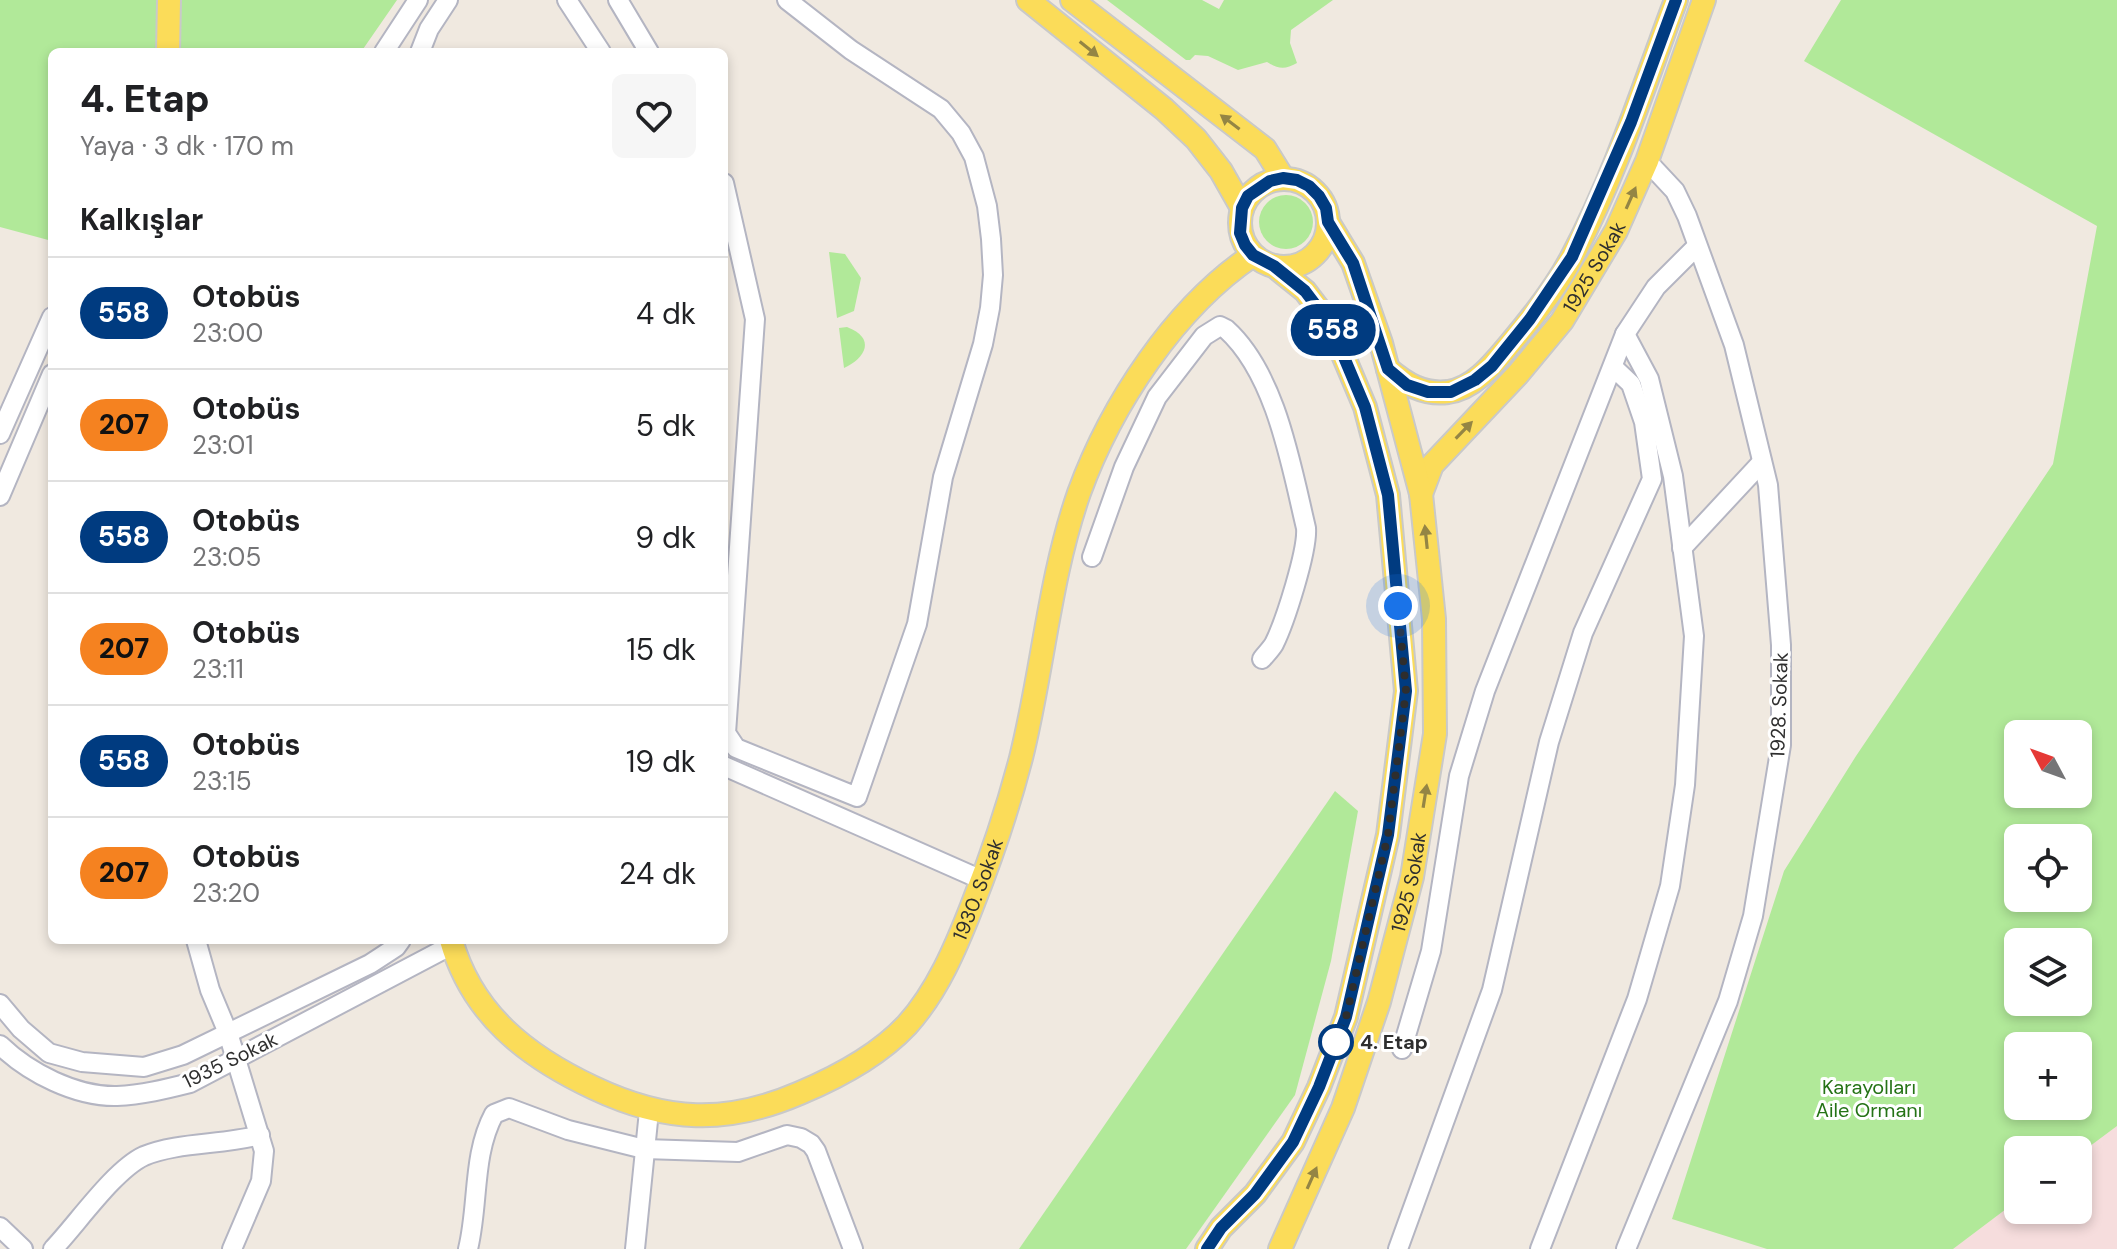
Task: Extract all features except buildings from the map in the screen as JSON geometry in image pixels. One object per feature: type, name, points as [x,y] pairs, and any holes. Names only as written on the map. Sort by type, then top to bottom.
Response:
[{"type":"main road","points":[[168,48],[169,0]]},
{"type":"main road","points":[[1028,0],[1179,122],[1211,156],[1242,208]]},
{"type":"main road","points":[[1072,0],[1256,141],[1265,149],[1283,178]]},
{"type":"main road","name":"1925 Sokak","points":[[1388,369],[1407,385],[1428,392],[1451,392],[1475,380],[1492,366],[1530,319],[1572,257],[1594,211],[1676,0]]},
{"type":"main road","name":"1925 Sokak","points":[[1421,494],[1432,465],[1518,374],[1562,321],[1616,231],[1647,161],[1704,0]]},
{"type":"main road","points":[[1283,178],[1309,186],[1326,208],[1328,222],[1321,248],[1312,257],[1300,264],[1274,266],[1253,255],[1240,233],[1242,208],[1248,196],[1258,187],[1283,178]]},
{"type":"main road","name":"1925 Sokak","points":[[1280,1248],[1343,1108],[1379,1002],[1412,877],[1435,734],[1434,619],[1421,494],[1388,369],[1353,263],[1328,222]]},
{"type":"main road","name":"1930. Sokak","points":[[452,944],[459,970],[488,1015],[531,1052],[577,1080],[649,1111],[696,1116],[742,1113],[782,1101],[831,1080],[875,1052],[907,1025],[932,991],[960,937],[982,880],[1021,757],[1056,575],[1079,493],[1096,454],[1129,391],[1168,336],[1205,292],[1253,255]]},
{"type":"main road","name":"1925 Sokak","points":[[1207,1249],[1221,1228],[1255,1194],[1293,1142],[1319,1087],[1346,1017],[1388,835],[1406,691],[1388,495],[1365,407],[1330,324],[1305,291],[1274,266]]},
{"type":"main road","points":[[1220,1249],[1255,1194]]},
{"type":"street","points":[[387,48],[418,0]]},
{"type":"street","points":[[422,48],[429,29],[448,0]]},
{"type":"street","points":[[567,0],[598,48]]},
{"type":"street","points":[[618,0],[647,48]]},
{"type":"street","points":[[787,0],[851,50],[941,109],[961,133],[974,157],[987,206],[991,239],[993,275],[990,308],[983,344],[943,477],[917,624],[847,819]]},
{"type":"street","name":"1928. Sokak","points":[[1626,1249],[1728,1001],[1753,916],[1781,745],[1781,645],[1768,485],[1734,345],[1675,191],[1647,161]]},
{"type":"street","points":[[728,201],[755,319],[728,704]]},
{"type":"street","points":[[1402,1049],[1431,951],[1459,776],[1485,691],[1625,334],[1656,287],[1697,246]]},
{"type":"street","points":[[0,434],[48,325]]},
{"type":"street","points":[[1092,557],[1124,467],[1157,397],[1204,336],[1220,326],[1226,329],[1254,366],[1277,417],[1306,528],[1304,556],[1274,645],[1262,659]]},
{"type":"street","points":[[1540,1249],[1637,999],[1670,886],[1685,785],[1694,636],[1673,476],[1649,379],[1625,334]]},
{"type":"street","points":[[1398,1249],[1492,990],[1549,742],[1583,633],[1652,479],[1644,422],[1631,384],[1613,367]]},
{"type":"street","points":[[0,496],[45,409],[15,395]]},
{"type":"street","points":[[1096,454],[1124,467]]},
{"type":"street","points":[[1682,548],[1762,462]]},
{"type":"street","points":[[728,736],[736,748],[857,797]]},
{"type":"street","points":[[728,768],[982,880]]},
{"type":"street","points":[[197,944],[264,1151],[261,1181],[232,1249]]},
{"type":"street","points":[[0,1004],[21,1029],[49,1053],[82,1062],[144,1067],[161,1063],[228,1033],[370,964],[398,944]]},
{"type":"street","name":"1935 Sokak","points":[[2,1047],[33,1069],[72,1089],[114,1096],[149,1093],[190,1083],[448,944]]},
{"type":"street","points":[[2,1047],[21,1029]]},
{"type":"street","points":[[468,1249],[475,1213],[480,1144],[494,1114],[509,1108],[568,1130],[644,1149],[738,1152],[787,1135],[801,1138],[816,1151],[853,1249]]},
{"type":"street","points":[[635,1249],[649,1111]]},
{"type":"street","points":[[53,1249],[120,1174],[137,1160],[158,1152],[260,1135]]},
{"type":"street","points":[[0,1227],[23,1249]]},
{"type":"shaded area","points":[[2117,1126],[2117,1249],[1953,1249],[2004,1211],[2004,1224],[2092,1224],[2092,1145]]},
{"type":"green space","points":[[0,0],[397,0],[364,48],[48,48],[48,240],[0,227]]},
{"type":"green space","points":[[1107,0],[1202,0],[1219,9],[1224,0],[1333,0],[1291,30],[1290,43],[1297,63],[1282,68],[1267,62],[1238,70],[1208,56],[1195,55],[1186,60]]},
{"type":"green space","name":"Karayolları Aile Ormanı","points":[[1841,0],[2117,0],[2117,1126],[2092,1145],[2092,1136],[2004,1136],[2004,1211],[1953,1249],[1767,1249],[1672,1219],[1784,871],[1856,756],[2053,464],[2097,226],[1804,61]]},
{"type":"green space","points":[[1286,195],[1305,203],[1313,222],[1305,241],[1286,249],[1267,241],[1259,222],[1267,203]]},
{"type":"green space","points":[[829,252],[845,254],[861,278],[854,311],[837,318]]},
{"type":"green space","points":[[847,327],[862,337],[865,348],[858,359],[844,368],[839,328]]},
{"type":"green space","points":[[1335,791],[1358,811],[1331,961],[1295,1095],[1186,1249],[1019,1249]]},
{"type":"bus line","name":"558","points":[[1207,1249],[1221,1228],[1255,1194],[1293,1142],[1319,1087],[1346,1017],[1388,835],[1406,691],[1388,495],[1365,407],[1330,324],[1305,291],[1274,266],[1262,262],[1245,245],[1240,233],[1242,208],[1248,196],[1270,181],[1283,178],[1309,186],[1326,208],[1328,222],[1353,263],[1388,369],[1407,385],[1428,392],[1451,392],[1475,380],[1492,366],[1530,319],[1572,257],[1631,122],[1676,0]]},
{"type":"place","name":"4. Etap","points":[[1336,1042]]},
{"type":"route","points":[[1336,1042],[1346,1017],[1388,835],[1406,691],[1398,606]]}]
